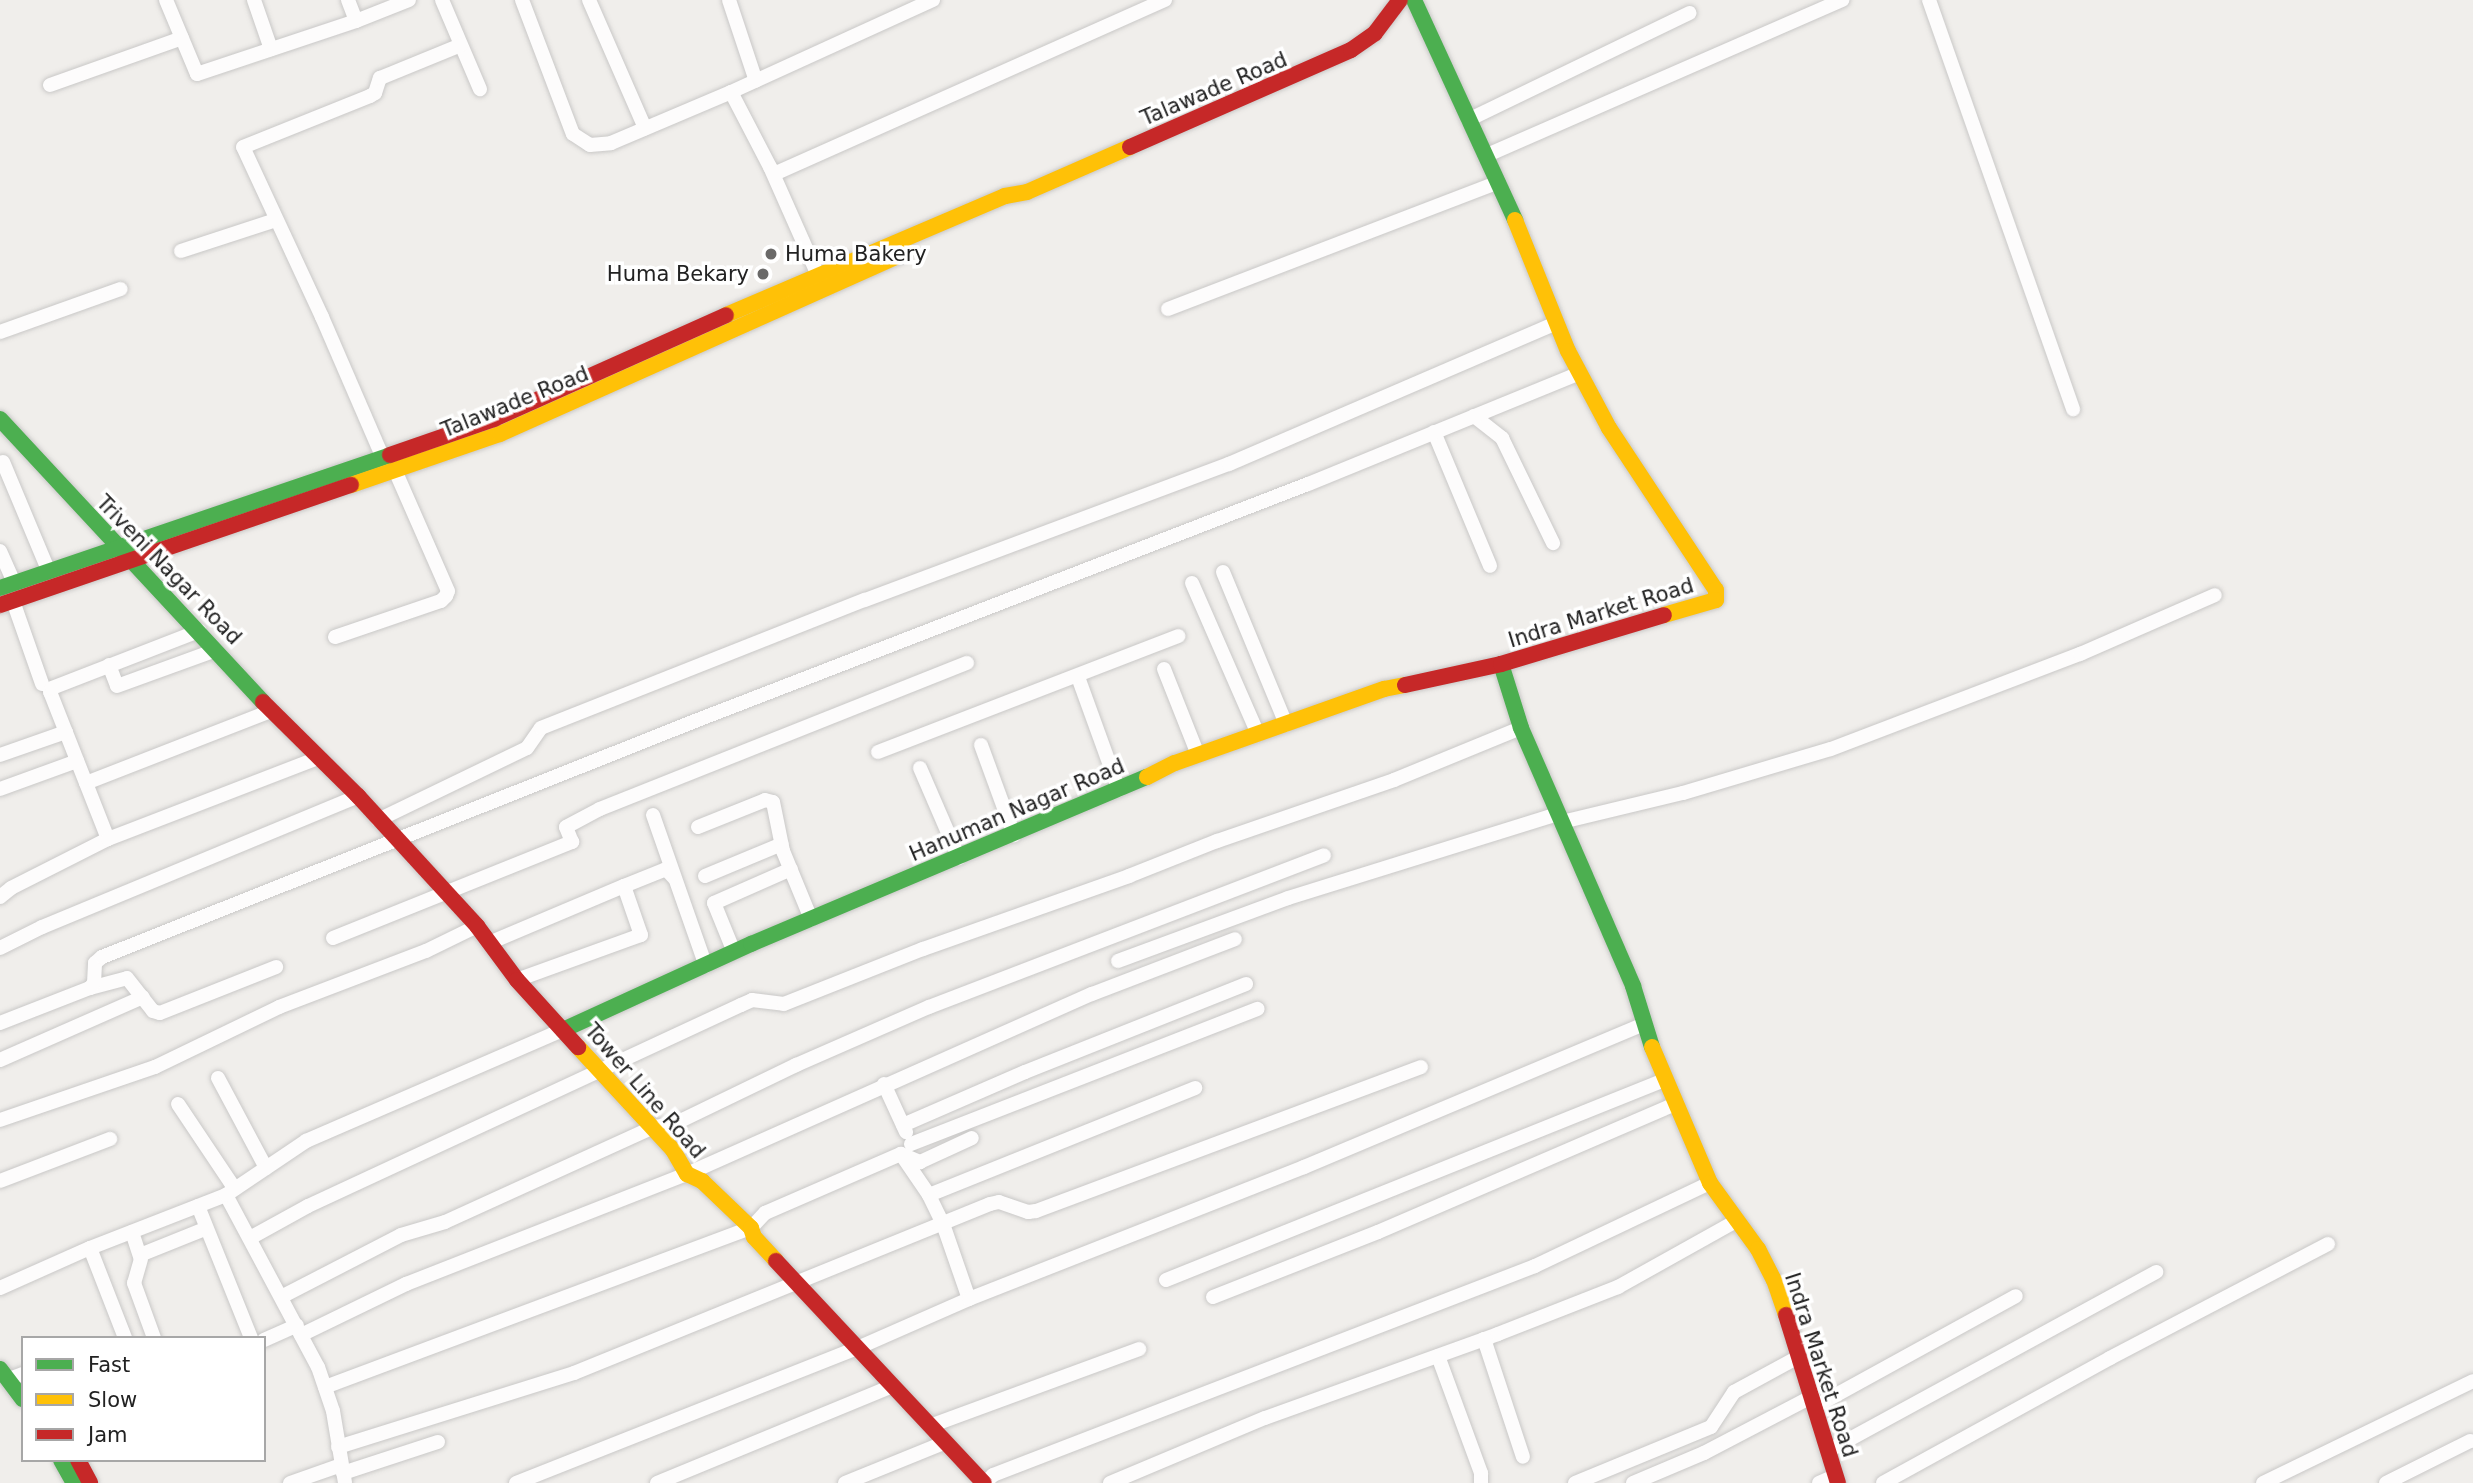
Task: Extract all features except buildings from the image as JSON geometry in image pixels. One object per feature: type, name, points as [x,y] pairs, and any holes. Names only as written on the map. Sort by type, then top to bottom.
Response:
[{"type":"street","points":[[166,0],[197,74],[356,21],[409,0]]},
{"type":"street","points":[[254,0],[271,50]]},
{"type":"street","points":[[348,0],[356,21]]},
{"type":"street","points":[[442,0],[480,89]]},
{"type":"street","points":[[522,0],[573,134],[590,145],[611,143],[933,0]]},
{"type":"street","points":[[589,0],[645,128]]},
{"type":"street","points":[[729,0],[755,81]]},
{"type":"street","points":[[774,174],[1165,0]]},
{"type":"street","name":"Talawade Road","points":[[6,603],[131,561],[506,423],[821,282],[1005,208],[1027,192],[1350,50],[1375,33],[1400,0]]},
{"type":"street","name":"Indra Market Road","points":[[1413,0],[1496,183],[1511,210],[1580,373],[1609,428],[1660,508],[1708,574],[1716,590],[1716,600],[1501,664],[1521,728],[1633,986],[1664,1080],[1710,1183],[1738,1220],[1774,1280],[1837,1479]]},
{"type":"street","points":[[1485,156],[1842,0]]},
{"type":"street","points":[[1929,0],[2073,409]]},
{"type":"street","points":[[1468,120],[1689,13]]},
{"type":"street","points":[[50,85],[182,38]]},
{"type":"street","points":[[335,637],[440,601],[447,591],[243,147],[370,96],[375,93],[380,78],[461,45]]},
{"type":"street","points":[[731,92],[774,174],[821,282]]},
{"type":"street","points":[[1168,309],[1496,183]]},
{"type":"street","points":[[181,251],[276,220]]},
{"type":"street","points":[[0,332],[121,289]]},
{"type":"street","points":[[377,820],[527,748],[541,728],[865,600],[1241,459],[1557,323]]},
{"type":"street","points":[[90,988],[94,983],[95,962],[102,957],[1580,373]]},
{"type":"street","points":[[1474,416],[1502,438],[1553,544]]},
{"type":"street","name":"Triveni Nagar Road","points":[[0,419],[271,711],[314,753]]},
{"type":"street","points":[[1434,432],[1490,566]]},
{"type":"street","points":[[3,462],[49,572]]},
{"type":"street","name":"Talawade Road","points":[[7,586],[119,548],[389,467]]},
{"type":"street","points":[[0,551],[7,586]]},
{"type":"street","points":[[1223,572],[1286,724]]},
{"type":"street","points":[[1192,583],[1258,734]]},
{"type":"street","points":[[1118,961],[1288,898],[1560,818],[1683,793],[1831,748],[2080,654],[2215,595]]},
{"type":"street","points":[[6,603],[43,684]]},
{"type":"street","points":[[108,839],[50,692],[52,688],[199,631]]},
{"type":"street","points":[[878,752],[1078,677],[1178,636]]},
{"type":"street","points":[[109,665],[117,686],[216,650]]},
{"type":"street","points":[[333,937],[572,842],[566,827],[600,808],[967,663]]},
{"type":"street","name":"Hanuman Nagar Road","points":[[563,1030],[734,952],[1198,755],[1384,689],[1501,664]]},
{"type":"street","points":[[1164,669],[1198,755]]},
{"type":"street","points":[[1078,677],[1119,790]]},
{"type":"street","points":[[86,783],[271,711]]},
{"type":"street","points":[[250,1238],[308,1206],[599,1069],[631,1059],[752,1000],[784,1004],[923,949],[1129,876],[1217,841],[1394,780],[1521,728]]},
{"type":"street","points":[[0,755],[66,732]]},
{"type":"street","points":[[981,745],[1014,835]]},
{"type":"street","points":[[0,897],[11,888],[108,839],[314,753]]},
{"type":"street","name":"Tower Line Road","points":[[314,753],[358,796],[396,841],[477,926],[517,980],[673,1150],[687,1174],[702,1181],[751,1228],[754,1237],[855,1349],[984,1483]]},
{"type":"street","points":[[0,789],[77,761]]},
{"type":"street","points":[[920,768],[959,858]]},
{"type":"street","points":[[0,948],[42,927],[358,796]]},
{"type":"street","points":[[698,827],[769,799],[774,805],[782,844],[811,919]]},
{"type":"street","points":[[653,815],[706,966]]},
{"type":"street","points":[[705,876],[782,844]]},
{"type":"street","points":[[283,1296],[401,1236],[445,1222],[653,1127],[672,1125],[796,1065],[929,1007],[1324,855]]},
{"type":"street","points":[[489,943],[666,869],[675,879]]},
{"type":"street","points":[[734,952],[714,903],[791,869]]},
{"type":"street","points":[[517,980],[640,935],[624,886]]},
{"type":"street","points":[[0,1120],[155,1067],[279,1007],[426,951],[477,926]]},
{"type":"street","points":[[266,1339],[299,1330],[406,1284],[687,1174],[884,1084],[1092,994],[1236,939]]},
{"type":"street","points":[[0,1023],[90,988],[127,978],[153,1011],[160,1013],[276,967]]},
{"type":"street","points":[[903,1125],[1025,1072],[1246,984]]},
{"type":"street","points":[[0,1060],[143,997]]},
{"type":"street","points":[[325,1387],[751,1228],[765,1213],[906,1149],[1258,1009]]},
{"type":"street","points":[[516,1483],[855,1349],[968,1299],[1304,1167],[1645,1024]]},
{"type":"street","points":[[0,1288],[90,1248],[230,1192],[306,1141],[563,1030]]},
{"type":"street","points":[[338,1447],[574,1373],[999,1202],[1028,1212],[1036,1211],[1421,1067]]},
{"type":"street","points":[[218,1078],[266,1168]]},
{"type":"street","points":[[1166,1280],[1664,1080]]},
{"type":"street","points":[[884,1084],[903,1125],[906,1149],[943,1224],[968,1299]]},
{"type":"street","points":[[929,1195],[1195,1088]]},
{"type":"street","points":[[178,1104],[230,1192],[250,1238],[283,1296],[325,1387],[333,1410],[343,1474]]},
{"type":"street","points":[[1213,1297],[1378,1233],[1675,1104]]},
{"type":"street","points":[[906,1149],[920,1162],[972,1138]]},
{"type":"street","points":[[0,1181],[110,1139]]},
{"type":"street","points":[[984,1483],[993,1475],[1535,1266],[1710,1183]]},
{"type":"street","points":[[194,1208],[200,1231],[245,1336]]},
{"type":"street","points":[[194,1208],[250,1336]]},
{"type":"street","points":[[1110,1483],[1265,1418],[1484,1339],[1618,1287],[1738,1220]]},
{"type":"street","points":[[140,1255],[200,1231]]},
{"type":"street","points":[[132,1232],[140,1255],[134,1283],[153,1336]]},
{"type":"street","points":[[1883,1483],[2110,1358],[2328,1244]]},
{"type":"street","points":[[90,1248],[124,1336]]},
{"type":"street","points":[[1828,1451],[2156,1272]]},
{"type":"street","points":[[1633,1483],[1814,1401],[2016,1296]]},
{"type":"street","points":[[1484,1339],[1523,1457]]},
{"type":"street","points":[[930,1426],[1139,1349]]},
{"type":"street","points":[[1438,1356],[1481,1472],[1481,1483]]},
{"type":"street","points":[[1575,1483],[1711,1427],[1734,1392],[1800,1356]]},
{"type":"street","points":[[10,1374],[21,1388]]},
{"type":"street","points":[[10,1374],[21,1395]]},
{"type":"street","points":[[2263,1483],[2473,1381]]},
{"type":"street","points":[[657,1483],[890,1387]]},
{"type":"street","points":[[2386,1483],[2470,1441]]},
{"type":"street","points":[[290,1483],[343,1474],[438,1442]]},
{"type":"street","points":[[845,1483],[946,1442]]},
{"type":"street","points":[[62,1462],[74,1483]]},
{"type":"street","points":[[79,1462],[90,1483]]},
{"type":"street","points":[[1819,1483],[1837,1479]]},
{"type":"traffic: fast","points":[[1414,0],[1515,220]]},
{"type":"traffic: fast","points":[[0,419],[263,702]]},
{"type":"traffic: fast","points":[[0,588],[390,455]]},
{"type":"traffic: fast","points":[[1501,664],[1521,728],[1633,986],[1652,1047]]},
{"type":"traffic: fast","points":[[563,1030],[751,944],[1147,777]]},
{"type":"traffic: fast","points":[[0,1369],[21,1396]]},
{"type":"traffic: fast","points":[[62,1462],[74,1483]]},
{"type":"traffic: slow","points":[[726,315],[1005,196],[1027,192],[1130,147]]},
{"type":"traffic: slow","points":[[1515,220],[1568,351],[1609,428],[1716,590],[1716,600],[1664,615]]},
{"type":"traffic: slow","points":[[351,485],[500,434],[903,254]]},
{"type":"traffic: slow","points":[[1147,777],[1175,763],[1384,689],[1405,685]]},
{"type":"traffic: slow","points":[[578,1047],[673,1150],[687,1174],[702,1181],[751,1228],[754,1237],[776,1261]]},
{"type":"traffic: slow","points":[[1652,1047],[1710,1183],[1758,1249],[1774,1280],[1786,1315]]},
{"type":"traffic: jam","points":[[1130,147],[1351,50],[1375,33],[1400,0]]},
{"type":"traffic: jam","points":[[390,455],[494,419],[726,315]]},
{"type":"traffic: jam","points":[[0,605],[351,485]]},
{"type":"traffic: jam","points":[[1405,685],[1501,664],[1664,615]]},
{"type":"traffic: jam","points":[[263,702],[358,796],[477,926],[517,980],[578,1047]]},
{"type":"traffic: jam","points":[[776,1261],[984,1483]]},
{"type":"traffic: jam","points":[[1786,1315],[1838,1483]]},
{"type":"traffic: jam","points":[[79,1462],[90,1483]]},
{"type":"place","name":"Huma Bakery","points":[[771,254]]},
{"type":"place","name":"Huma Bekary","points":[[763,274]]}]
